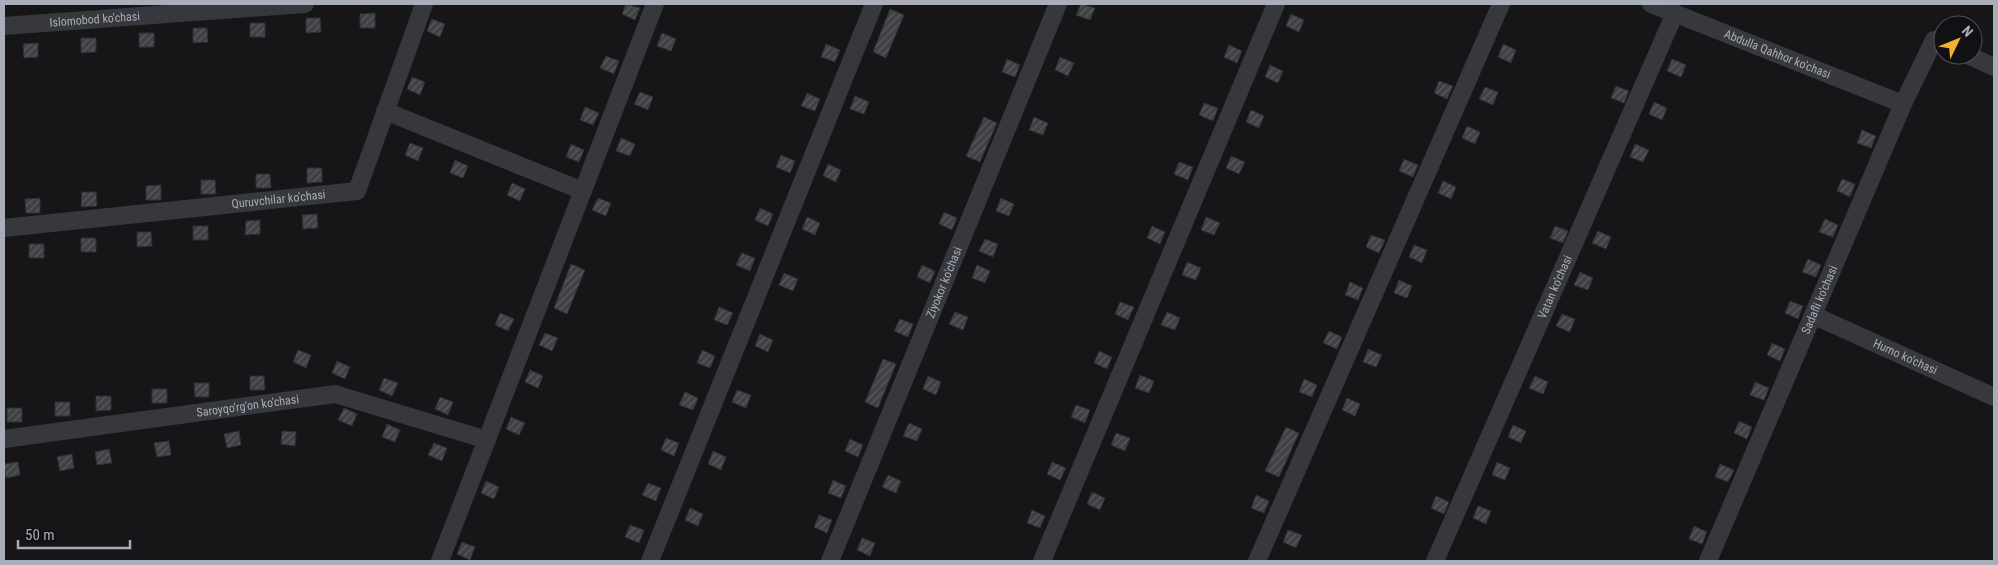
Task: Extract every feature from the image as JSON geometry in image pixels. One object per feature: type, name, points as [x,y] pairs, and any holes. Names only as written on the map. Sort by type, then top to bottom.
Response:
[{"type":"street","name":"Islomobod ko'chasi","points":[[4,26],[305,4]]},
{"type":"street","name":"Quruvchilar ko'chasi","points":[[4,228],[357,191],[424,4]]},
{"type":"street","points":[[440,561],[655,4]]},
{"type":"street","points":[[650,561],[874,4]]},
{"type":"street","name":"Ziyokor ko'chasi","points":[[830,561],[1058,4]]},
{"type":"street","points":[[1042,561],[1276,4]]},
{"type":"street","points":[[1257,561],[1501,4]]},
{"type":"street","name":"Abdulla Qahhor ko'chasi","points":[[1651,4],[1904,104]]},
{"type":"street","name":"Vatan ko'chasi","points":[[1435,561],[1675,13]]},
{"type":"street","name":"Sadafli ko'chasi","points":[[1711,561],[1904,104],[1933,51]]},
{"type":"street","points":[[385,111],[583,190]]},
{"type":"street","name":"Humo ko'chasi","points":[[1815,316],[1994,397]]},
{"type":"street","name":"Saroyqo'rg'on ko'chasi","points":[[4,439],[335,394],[487,440]]},
{"type":"building","points":[[626,4],[640,8],[635,20],[622,14]]},
{"type":"building","points":[[1081,4],[1095,8],[1090,20],[1076,15]]},
{"type":"building","points":[[890,9],[904,15],[886,58],[873,52]]},
{"type":"building","points":[[375,13],[375,28],[360,28],[360,14]]},
{"type":"building","points":[[1291,14],[1304,20],[1299,32],[1286,26]]},
{"type":"building","points":[[306,18],[320,18],[321,32],[306,33]]},
{"type":"building","points":[[432,19],[445,24],[440,37],[427,31]]},
{"type":"building","points":[[250,23],[265,23],[265,37],[250,37]]},
{"type":"building","points":[[193,28],[207,28],[208,42],[193,43]]},
{"type":"building","points":[[139,33],[154,33],[154,47],[139,47]]},
{"type":"building","points":[[662,33],[676,39],[671,51],[657,46]]},
{"type":"building","points":[[81,38],[96,38],[96,52],[81,53]]},
{"type":"building","points":[[38,43],[38,57],[24,58],[23,44]]},
{"type":"building","points":[[826,44],[840,50],[835,62],[821,57]]},
{"type":"building","points":[[1503,44],[1516,50],[1511,63],[1498,57]]},
{"type":"building","points":[[1229,45],[1242,51],[1237,63],[1224,57]]},
{"type":"building","points":[[606,56],[619,61],[614,74],[600,68]]},
{"type":"building","points":[[1060,57],[1074,63],[1068,76],[1055,70]]},
{"type":"building","points":[[1007,59],[1020,65],[1015,77],[1002,72]]},
{"type":"building","points":[[1672,59],[1686,65],[1681,77],[1667,71]]},
{"type":"building","points":[[1270,65],[1283,71],[1278,83],[1265,77]]},
{"type":"building","points":[[412,77],[425,82],[420,95],[407,89]]},
{"type":"building","points":[[1439,81],[1453,86],[1447,99],[1434,93]]},
{"type":"building","points":[[1616,86],[1629,91],[1624,103],[1611,98]]},
{"type":"building","points":[[1485,87],[1498,92],[1493,105],[1479,99]]},
{"type":"building","points":[[640,92],[653,97],[648,110],[634,104]]},
{"type":"building","points":[[807,93],[820,99],[815,111],[801,106]]},
{"type":"building","points":[[855,96],[869,102],[864,114],[850,109]]},
{"type":"building","points":[[1654,102],[1667,108],[1662,120],[1649,114]]},
{"type":"building","points":[[1204,103],[1218,108],[1213,121],[1199,115]]},
{"type":"building","points":[[585,107],[599,113],[593,125],[580,120]]},
{"type":"building","points":[[1251,110],[1264,116],[1259,128],[1246,122]]},
{"type":"building","points":[[984,117],[997,123],[980,162],[966,156]]},
{"type":"building","points":[[1034,117],[1048,123],[1043,135],[1029,130]]},
{"type":"building","points":[[1467,126],[1480,132],[1475,144],[1462,138]]},
{"type":"building","points":[[1862,130],[1876,136],[1871,148],[1857,143]]},
{"type":"building","points":[[621,138],[635,144],[630,156],[616,151]]},
{"type":"building","points":[[410,143],[423,148],[418,161],[405,155]]},
{"type":"building","points":[[571,144],[584,150],[579,162],[566,157]]},
{"type":"building","points":[[1635,144],[1649,150],[1643,162],[1630,157]]},
{"type":"building","points":[[781,155],[795,161],[790,173],[776,167]]},
{"type":"building","points":[[1231,156],[1245,162],[1239,174],[1226,168]]},
{"type":"building","points":[[1404,159],[1418,165],[1413,177],[1399,171]]},
{"type":"building","points":[[455,160],[468,166],[463,178],[450,173]]},
{"type":"building","points":[[1179,162],[1193,167],[1188,180],[1174,174]]},
{"type":"building","points":[[828,164],[841,170],[836,182],[823,176]]},
{"type":"building","points":[[307,168],[322,168],[322,182],[307,183]]},
{"type":"building","points":[[256,174],[270,174],[271,188],[256,188]]},
{"type":"building","points":[[1842,179],[1855,184],[1850,197],[1837,191]]},
{"type":"building","points":[[201,180],[215,180],[216,194],[201,194]]},
{"type":"building","points":[[1443,181],[1456,187],[1451,199],[1438,193]]},
{"type":"building","points":[[512,183],[525,189],[520,201],[507,195]]},
{"type":"building","points":[[161,185],[161,200],[146,200],[146,186]]},
{"type":"building","points":[[82,192],[96,192],[97,206],[81,207]]},
{"type":"building","points":[[40,198],[40,213],[26,213],[25,199]]},
{"type":"building","points":[[598,198],[611,203],[606,216],[592,210]]},
{"type":"building","points":[[1001,198],[1014,204],[1009,216],[996,211]]},
{"type":"building","points":[[760,208],[773,214],[768,226],[755,220]]},
{"type":"building","points":[[944,212],[957,218],[952,230],[939,224]]},
{"type":"building","points":[[317,214],[318,228],[303,229],[302,215]]},
{"type":"building","points":[[807,217],[820,223],[815,235],[802,229]]},
{"type":"building","points":[[1206,217],[1220,223],[1214,235],[1201,230]]},
{"type":"building","points":[[1825,219],[1838,225],[1833,237],[1819,232]]},
{"type":"building","points":[[260,220],[260,234],[245,235],[246,221]]},
{"type":"building","points":[[193,226],[208,226],[208,240],[193,240]]},
{"type":"building","points":[[1152,226],[1165,232],[1160,244],[1147,238]]},
{"type":"building","points":[[1555,226],[1568,231],[1563,243],[1550,238]]},
{"type":"building","points":[[1598,231],[1611,237],[1606,249],[1592,243]]},
{"type":"building","points":[[137,232],[151,232],[152,246],[137,247]]},
{"type":"building","points":[[1371,235],[1385,240],[1379,253],[1366,247]]},
{"type":"building","points":[[81,238],[96,238],[96,252],[81,252]]},
{"type":"building","points":[[985,239],[998,244],[993,257],[979,251]]},
{"type":"building","points":[[29,244],[44,244],[44,258],[29,258]]},
{"type":"building","points":[[1414,245],[1427,250],[1422,263],[1409,257]]},
{"type":"building","points":[[742,253],[755,258],[750,271],[736,265]]},
{"type":"building","points":[[1808,259],[1821,265],[1816,277],[1802,272]]},
{"type":"building","points":[[1187,262],[1201,268],[1196,280],[1182,275]]},
{"type":"building","points":[[571,264],[585,270],[567,314],[554,308]]},
{"type":"building","points":[[922,265],[935,271],[930,283],[917,277]]},
{"type":"building","points":[[977,265],[990,271],[985,283],[972,278]]},
{"type":"building","points":[[1580,272],[1593,278],[1588,290],[1574,285]]},
{"type":"building","points":[[784,273],[798,279],[793,291],[779,285]]},
{"type":"building","points":[[1399,280],[1412,286],[1407,298],[1394,293]]},
{"type":"building","points":[[1350,282],[1363,288],[1358,300],[1345,295]]},
{"type":"building","points":[[1790,301],[1803,306],[1798,319],[1785,313]]},
{"type":"building","points":[[1120,302],[1134,307],[1128,320],[1115,314]]},
{"type":"building","points":[[719,307],[733,313],[727,325],[714,320]]},
{"type":"building","points":[[955,312],[968,317],[963,330],[949,324]]},
{"type":"building","points":[[1167,312],[1180,318],[1175,330],[1161,325]]},
{"type":"building","points":[[500,313],[514,319],[508,331],[495,325]]},
{"type":"building","points":[[1562,314],[1575,319],[1570,332],[1556,326]]},
{"type":"building","points":[[900,319],[913,324],[908,337],[894,331]]},
{"type":"building","points":[[1329,331],[1342,337],[1337,349],[1323,343]]},
{"type":"building","points":[[545,333],[558,338],[552,351],[539,345]]},
{"type":"building","points":[[760,334],[773,340],[768,352],[755,346]]},
{"type":"building","points":[[1772,343],[1785,349],[1780,361],[1767,355]]},
{"type":"building","points":[[1368,349],[1382,355],[1376,367],[1363,362]]},
{"type":"building","points":[[298,350],[311,355],[306,368],[293,362]]},
{"type":"building","points":[[702,350],[715,356],[710,368],[697,363]]},
{"type":"building","points":[[1099,351],[1112,357],[1107,369],[1094,363]]},
{"type":"building","points":[[883,359],[896,364],[878,408],[865,402]]},
{"type":"building","points":[[337,361],[350,367],[345,379],[332,373]]},
{"type":"building","points":[[530,370],[543,376],[538,388],[525,382]]},
{"type":"building","points":[[1140,375],[1154,381],[1149,393],[1135,388]]},
{"type":"building","points":[[250,376],[264,376],[265,390],[250,390]]},
{"type":"building","points":[[928,376],[941,382],[936,395],[923,389]]},
{"type":"building","points":[[1535,376],[1548,382],[1543,394],[1529,388]]},
{"type":"building","points":[[384,378],[398,383],[392,396],[379,390]]},
{"type":"building","points":[[1304,379],[1317,385],[1312,397],[1299,392]]},
{"type":"building","points":[[1755,382],[1769,388],[1764,400],[1750,395]]},
{"type":"building","points":[[194,383],[209,383],[209,397],[195,397]]},
{"type":"building","points":[[152,389],[167,389],[167,403],[152,403]]},
{"type":"building","points":[[737,390],[751,395],[746,408],[732,402]]},
{"type":"building","points":[[685,392],[698,398],[693,410],[679,405]]},
{"type":"building","points":[[96,396],[111,396],[111,410],[96,411]]},
{"type":"building","points":[[440,397],[453,402],[448,415],[435,409]]},
{"type":"building","points":[[1347,398],[1360,404],[1355,416],[1342,410]]},
{"type":"building","points":[[55,402],[70,402],[70,416],[55,416]]},
{"type":"building","points":[[1076,405],[1090,410],[1085,423],[1071,417]]},
{"type":"building","points":[[7,408],[22,408],[22,422],[7,422]]},
{"type":"building","points":[[344,408],[357,414],[352,426],[338,420]]},
{"type":"building","points":[[511,417],[525,423],[519,435],[506,429]]},
{"type":"building","points":[[1739,421],[1752,427],[1747,439],[1734,433]]},
{"type":"building","points":[[909,423],[922,429],[917,441],[903,436]]},
{"type":"building","points":[[387,424],[400,430],[395,442],[382,437]]},
{"type":"building","points":[[1513,425],[1526,431],[1521,443],[1508,437]]},
{"type":"building","points":[[1286,427],[1299,433],[1279,477],[1265,471]]},
{"type":"building","points":[[239,431],[241,445],[227,448],[224,434]]},
{"type":"building","points":[[282,431],[296,432],[295,446],[281,444]]},
{"type":"building","points":[[1116,433],[1130,438],[1125,451],[1111,445]]},
{"type":"building","points":[[666,438],[679,443],[674,456],[661,450]]},
{"type":"building","points":[[850,439],[863,445],[858,457],[845,451]]},
{"type":"building","points":[[169,441],[171,455],[157,457],[154,443]]},
{"type":"building","points":[[434,443],[447,448],[442,461],[428,455]]},
{"type":"building","points":[[109,449],[112,463],[97,465],[95,452]]},
{"type":"building","points":[[713,451],[726,457],[721,470],[708,464]]},
{"type":"building","points":[[72,454],[74,468],[60,471],[57,457]]},
{"type":"building","points":[[18,462],[20,475],[6,478],[4,464]]},
{"type":"building","points":[[1052,462],[1066,468],[1060,480],[1047,474]]},
{"type":"building","points":[[1497,462],[1510,468],[1505,480],[1492,475]]},
{"type":"building","points":[[1720,464],[1734,470],[1728,482],[1715,477]]},
{"type":"building","points":[[888,475],[901,481],[896,493],[882,487]]},
{"type":"building","points":[[833,480],[846,486],[841,498],[828,493]]},
{"type":"building","points":[[486,481],[499,487],[494,499],[481,493]]},
{"type":"building","points":[[648,483],[661,488],[656,501],[642,495]]},
{"type":"building","points":[[1092,492],[1105,498],[1100,510],[1087,504]]},
{"type":"building","points":[[1256,495],[1269,501],[1264,513],[1251,508]]},
{"type":"building","points":[[1436,496],[1449,502],[1444,514],[1431,508]]},
{"type":"building","points":[[1478,506],[1491,511],[1486,524],[1473,518]]},
{"type":"building","points":[[690,508],[703,514],[698,526],[685,520]]},
{"type":"building","points":[[1032,510],[1045,516],[1040,528],[1027,523]]},
{"type":"building","points":[[819,515],[832,520],[827,533],[814,527]]},
{"type":"building","points":[[630,525],[644,530],[639,543],[625,537]]},
{"type":"building","points":[[1694,526],[1707,532],[1702,544],[1689,539]]},
{"type":"building","points":[[1288,530],[1302,535],[1296,548],[1283,542]]},
{"type":"building","points":[[862,538],[875,543],[870,556],[857,550]]},
{"type":"building","points":[[462,542],[475,547],[470,560],[457,554]]}]
